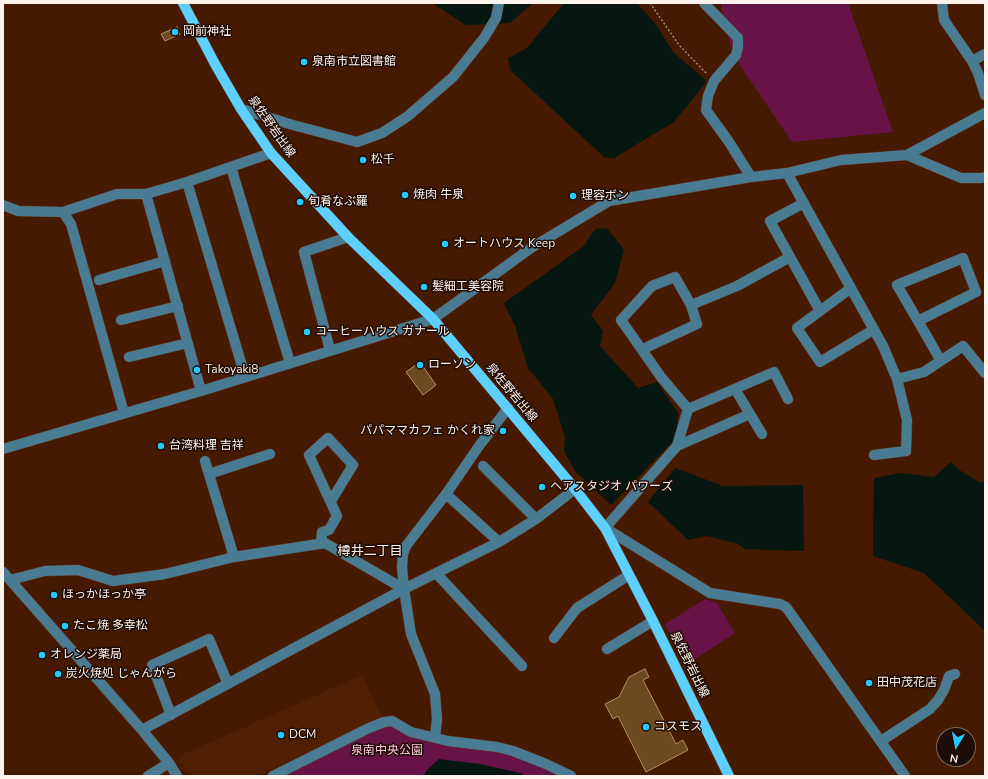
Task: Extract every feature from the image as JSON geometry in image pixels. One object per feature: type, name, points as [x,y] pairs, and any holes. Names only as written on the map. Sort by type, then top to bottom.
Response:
[{"type":"main road","name":"泉佐野岩出線","points":[[183,3],[215,64],[241,109],[271,153],[348,237],[432,318],[575,489],[605,528],[653,621],[729,776]]},
{"type":"street","points":[[241,109],[356,142],[382,133],[408,116],[453,77],[484,38],[496,18],[499,3]]},
{"type":"street","points":[[704,3],[738,38],[736,55],[714,81],[708,96],[706,110],[730,142],[750,177]]},
{"type":"street","points":[[942,3],[944,20],[972,61],[978,73],[985,95]]},
{"type":"street","points":[[972,61],[985,54]]},
{"type":"street","points":[[3,449],[290,363],[432,318],[530,248],[609,201],[750,177],[787,173],[841,160],[907,155],[985,113]]},
{"type":"street","points":[[3,205],[18,211],[63,212],[117,194],[146,194],[187,182],[271,153]]},
{"type":"street","points":[[907,155],[961,178],[985,177]]},
{"type":"street","points":[[231,167],[290,363]]},
{"type":"street","points":[[787,173],[883,346],[897,379],[907,420],[906,451],[874,455]]},
{"type":"street","points":[[187,182],[245,376]]},
{"type":"street","points":[[146,194],[201,390]]},
{"type":"street","points":[[804,203],[770,221],[820,311]]},
{"type":"street","points":[[63,212],[71,224],[124,413]]},
{"type":"street","points":[[330,350],[304,252],[348,237]]},
{"type":"street","points":[[691,305],[737,286],[790,257]]},
{"type":"street","points":[[918,321],[976,292],[963,258],[897,285],[941,361]]},
{"type":"street","points":[[99,280],[165,261]]},
{"type":"street","points":[[643,349],[697,324],[691,305],[675,276],[652,286],[621,320],[643,349],[661,377],[688,409]]},
{"type":"street","points":[[851,288],[797,328],[820,362],[873,330]]},
{"type":"street","points":[[121,320],[178,306]]},
{"type":"street","points":[[129,357],[188,343]]},
{"type":"street","points":[[897,379],[924,372],[963,346],[985,373]]},
{"type":"street","points":[[688,409],[774,372],[788,399]]},
{"type":"street","points":[[735,389],[762,434]]},
{"type":"street","points":[[435,737],[437,719],[435,694],[411,634],[402,567],[404,554],[406,546],[446,494],[479,446],[508,408]]},
{"type":"street","points":[[678,446],[688,409]]},
{"type":"street","points":[[750,414],[678,446],[605,528],[710,593],[780,604],[786,608],[905,776]]},
{"type":"street","points":[[321,544],[322,532],[329,530],[337,516],[330,501],[309,455],[328,438],[352,464],[330,501]]},
{"type":"street","points":[[209,474],[270,454]]},
{"type":"street","points":[[205,461],[234,557]]},
{"type":"street","points":[[483,466],[536,519]]},
{"type":"street","points":[[142,730],[404,589],[499,542],[536,519],[575,489]]},
{"type":"street","points":[[446,494],[499,542]]},
{"type":"street","points":[[10,580],[45,571],[78,570],[113,581],[165,574],[234,557],[325,543],[404,589]]},
{"type":"street","points":[[3,572],[142,730],[169,763],[177,776]]},
{"type":"street","points":[[436,573],[522,666]]},
{"type":"street","points":[[554,638],[577,608],[629,575]]},
{"type":"street","points":[[607,649],[653,621]]},
{"type":"street","points":[[171,715],[152,665],[209,639],[228,684]]},
{"type":"street","points":[[881,741],[930,709],[938,700],[949,676],[955,674]]},
{"type":"street","points":[[273,776],[369,728],[384,722],[392,721],[411,732],[448,741],[497,747],[512,751],[546,764],[571,776]]},
{"type":"street","points":[[148,776],[169,763]]},
{"type":"path","points":[[650,3],[679,46],[714,81]]},
{"type":"shaded area","points":[[432,3],[533,3],[510,23],[466,25]]},
{"type":"shaded area","points":[[564,3],[637,3],[657,26],[674,53],[707,81],[674,122],[614,158],[604,157],[510,70],[508,58],[527,48]]},
{"type":"shaded area","points":[[607,228],[624,250],[615,283],[591,315],[603,331],[600,346],[638,388],[657,382],[678,413],[676,438],[611,505],[575,471],[564,451],[565,437],[553,399],[528,368],[515,326],[504,303],[584,246],[595,229]]},
{"type":"shaded area","points":[[951,462],[959,470],[981,483],[985,481],[985,631],[924,573],[873,556],[874,478],[901,473],[934,477]]},
{"type":"shaded area","points":[[675,468],[723,486],[803,485],[804,551],[745,549],[738,544],[707,536],[688,540],[648,502]]},
{"type":"shaded area","points":[[362,675],[382,717],[257,776],[192,776],[177,757]]},
{"type":"shaded area","points":[[439,759],[480,764],[520,773],[526,776],[424,776],[426,771]]},
{"type":"green space","points":[[721,3],[848,3],[893,132],[792,142],[733,55]]},
{"type":"green space","points":[[705,599],[717,603],[735,633],[686,665],[665,624]]},
{"type":"green space","name":"泉南中央公園","points":[[391,726],[501,751],[566,776],[284,776],[383,727]]},
{"type":"building","points":[[177,27],[180,34],[165,41],[161,34]]},
{"type":"building","points":[[420,362],[436,385],[423,395],[406,372]]},
{"type":"building","points":[[645,669],[649,677],[643,680],[676,744],[683,740],[688,750],[646,772],[618,716],[613,719],[605,704],[619,697],[629,677]]},
{"type":"place","name":"岡前神社","points":[[175,32]]},
{"type":"place","name":"泉南市立図書館","points":[[304,62]]},
{"type":"place","name":"松千","points":[[363,160]]},
{"type":"place","name":"焼肉 牛泉","points":[[405,195]]},
{"type":"place","name":"理容ボン","points":[[573,196]]},
{"type":"place","name":"旬肴なぶ羅","points":[[300,202]]},
{"type":"place","name":"オートハウス Keep","points":[[445,244]]},
{"type":"place","name":"髪細工美容院","points":[[424,287]]},
{"type":"place","name":"コーヒーハウス ガナール","points":[[307,332]]},
{"type":"place","name":"ローソン","points":[[420,365]]},
{"type":"place","name":"Takoyaki8","points":[[197,370]]},
{"type":"place","name":"パパママカフェ かくれ家","points":[[503,431]]},
{"type":"place","name":"台湾料理 吉祥","points":[[161,446]]},
{"type":"place","name":"ヘアスタジオ パワーズ","points":[[542,487]]},
{"type":"place","name":"ほっかほっか亭","points":[[54,595]]},
{"type":"place","name":"たこ焼 多幸松","points":[[65,626]]},
{"type":"place","name":"オレンジ薬局","points":[[42,655]]},
{"type":"place","name":"炭火焼処 じゃんがら","points":[[58,674]]},
{"type":"place","name":"田中茂花店","points":[[869,683]]},
{"type":"place","name":"コスモス","points":[[646,727]]},
{"type":"place","name":"DCM","points":[[281,735]]},
{"type":"district","name":"樽井二丁目","points":[[370,552]]}]
